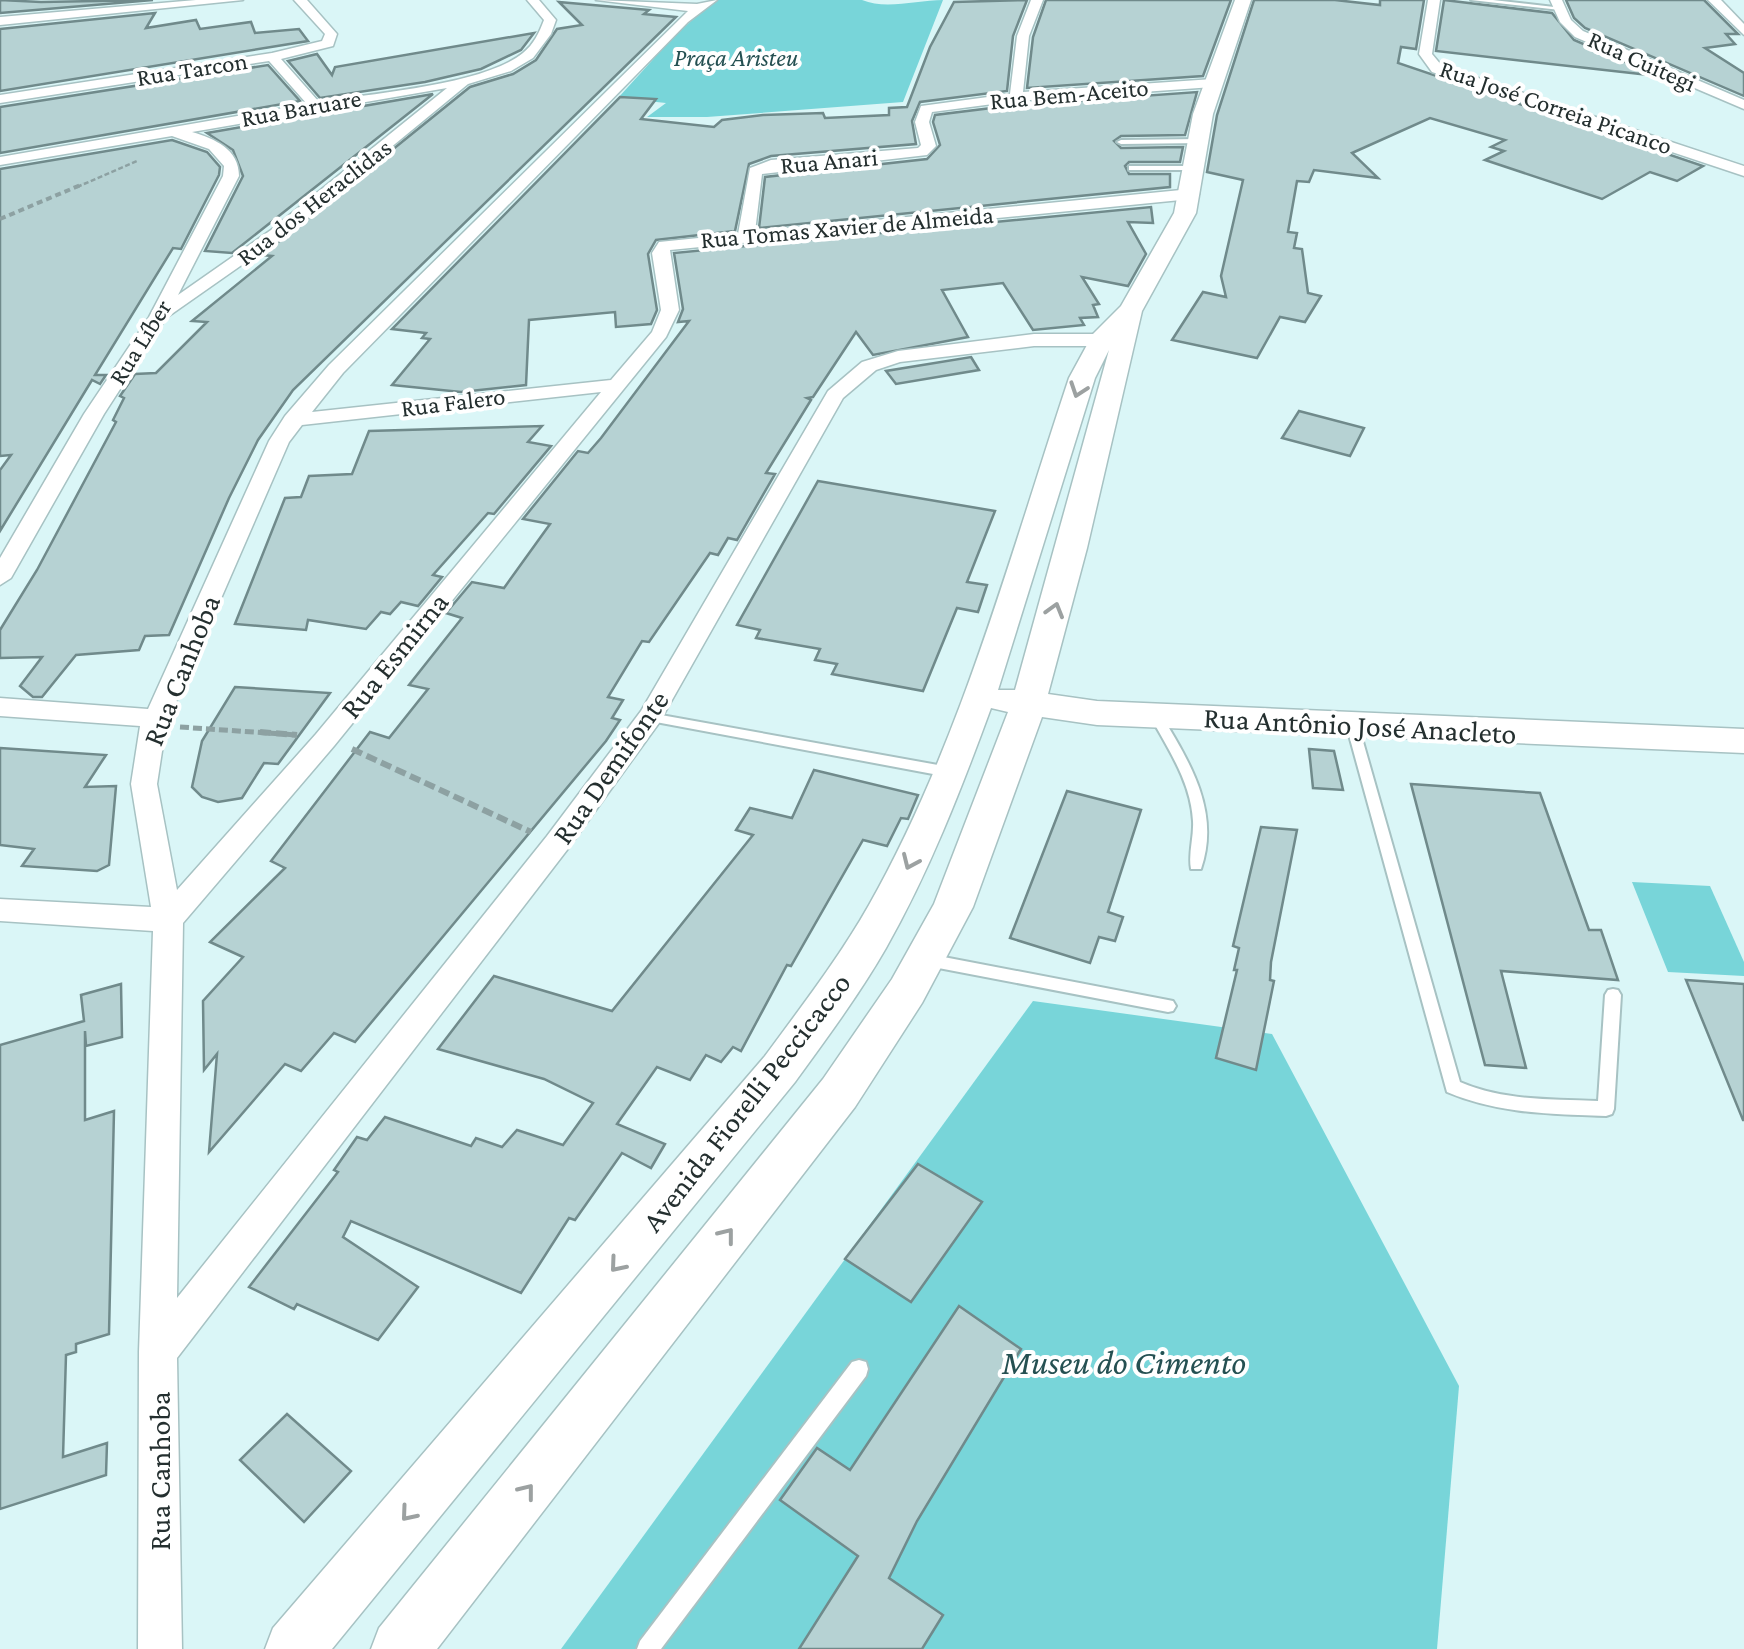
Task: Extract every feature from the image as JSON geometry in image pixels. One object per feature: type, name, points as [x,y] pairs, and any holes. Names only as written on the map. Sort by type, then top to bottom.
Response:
[{"type":"main road","name":"Avenida Fiorelli Peccicacco","points":[[294,1649],[780,1069],[852,968],[896,892],[976,696],[1082,378],[1114,340],[1186,213],[1213,83],[1243,0]]},
{"type":"main road","name":"Avenida Fiorelli Peccicacco","points":[[400,1649],[838,1093],[925,959],[953,906],[1016,747],[1114,340]]},
{"type":"main road","name":"Rua Antônio José Anacleto","points":[[976,696],[1097,713],[1744,741]]},
{"type":"street","points":[[0,22],[106,9],[237,0]]},
{"type":"street","name":"Rua Tarcon","points":[[0,99],[314,49],[331,38],[300,0]]},
{"type":"street","name":"Rua Baruare","points":[[0,160],[465,80],[517,64],[539,48],[550,20],[533,0]]},
{"type":"street","points":[[602,0],[705,4]]},
{"type":"street","points":[[1016,97],[1023,36],[1037,0]]},
{"type":"street","name":"Rua José Correia Picanco","points":[[1434,0],[1426,54],[1437,69],[1744,171]]},
{"type":"street","points":[[1714,0],[1744,31]]},
{"type":"street","name":"Rua Canhoba","points":[[160,1649],[158,1352],[168,920],[144,784],[145,759],[155,722],[263,474],[292,420],[336,369],[684,19],[705,4]]},
{"type":"street","name":"Rua Cuitegi","points":[[1558,4],[1566,22],[1579,34],[1744,105]]},
{"type":"street","points":[[272,57],[314,104]]},
{"type":"street","name":"Rua dos Heraclidas","points":[[158,317],[266,242],[465,80]]},
{"type":"street","name":"Rua Bem-Aceito","points":[[926,109],[1016,97],[1213,83]]},
{"type":"street","name":"Rua Anari","points":[[746,237],[755,171],[771,165],[922,152],[930,146],[922,122],[926,109]]},
{"type":"street","name":"Rua Líber","points":[[0,578],[94,414],[158,317],[233,169],[227,156],[196,137],[170,132]]},
{"type":"street","name":"Rua Tomas Xavier de Almeida","points":[[615,385],[668,320],[661,249],[672,244],[1190,194]]},
{"type":"street","name":"Rua Demifonte","points":[[158,1352],[557,843],[650,717],[825,412],[853,376],[868,366],[898,357],[1034,340],[1114,340]]},
{"type":"street","name":"Rua Falero","points":[[292,420],[615,385]]},
{"type":"street","name":"Rua Esmirna","points":[[168,920],[325,740],[615,385]]},
{"type":"street","points":[[0,707],[155,722]]},
{"type":"street","points":[[0,910],[168,920]]},
{"type":"lane","points":[[1474,0],[1558,4]]},
{"type":"lane","points":[[1121,142],[1199,141]]},
{"type":"lane","points":[[1132,168],[1195,168]]},
{"type":"lane","points":[[1156,716],[1187,770],[1202,815],[1196,865]]},
{"type":"lane","points":[[650,717],[948,772]]},
{"type":"lane","points":[[1352,724],[1453,1087],[1488,1100],[1606,1109],[1613,995]]},
{"type":"lane","points":[[925,959],[1168,1006]]},
{"type":"lane","points":[[648,1649],[859,1369]]},
{"type":"path","points":[[0,219],[196,137]]},
{"type":"path","points":[[155,722],[313,736],[557,843]]},
{"type":"green space","name":"Praça Aristeu","points":[[716,0],[862,0],[891,4],[943,0],[903,102],[707,117],[647,117],[666,103],[618,98],[677,33]]},
{"type":"green space","points":[[1632,882],[1710,886],[1744,962],[1744,976],[1668,972]]},
{"type":"green space","name":"Museu do Cimento","points":[[1033,1001],[1272,1034],[1459,1386],[1437,1649],[561,1649]]},
{"type":"building","points":[[0,0],[41,2],[153,0],[0,13]]},
{"type":"building","points":[[1027,0],[1013,36],[1007,91],[920,102],[912,121],[916,144],[771,156],[749,164],[735,231],[656,240],[648,254],[657,310],[651,324],[616,327],[615,312],[529,320],[526,385],[461,392],[392,385],[430,339],[422,338],[426,333],[392,329],[620,97],[656,99],[641,119],[714,127],[722,120],[763,115],[889,115],[889,108],[907,107],[930,47],[954,2]]},
{"type":"building","points":[[1046,0],[1231,0],[1203,76],[1027,88],[1033,37]]},
{"type":"building","points":[[1254,0],[1335,0],[1380,5],[1380,0],[1424,0],[1416,49],[1401,47],[1398,63],[1703,166],[1677,181],[1650,172],[1602,199],[1485,160],[1504,151],[1491,147],[1505,140],[1430,118],[1352,153],[1378,178],[1314,170],[1309,182],[1297,181],[1288,232],[1297,233],[1294,248],[1302,249],[1308,293],[1321,296],[1305,322],[1280,317],[1257,358],[1172,340],[1203,292],[1226,297],[1221,276],[1243,180],[1207,172],[1217,115]]},
{"type":"building","points":[[1444,0],[1552,13],[1574,40],[1658,76],[1436,51]]},
{"type":"building","points":[[1566,0],[1704,0],[1738,34],[1726,34],[1735,44],[1705,48],[1744,73],[1744,96],[1585,28],[1574,18]]},
{"type":"building","points":[[559,2],[649,10],[644,14],[676,17],[293,390],[258,440],[169,635],[145,636],[139,650],[76,655],[42,697],[33,697],[20,686],[42,657],[0,658],[0,630],[37,570],[116,422],[113,420],[124,398],[120,396],[135,374],[156,373],[207,322],[192,321],[272,256],[262,255],[470,87],[513,74],[536,60],[557,29],[582,25]]},
{"type":"building","points":[[155,13],[146,28],[196,20],[200,29],[251,22],[255,33],[299,29],[308,41],[0,91],[0,29]]},
{"type":"building","points":[[534,33],[521,50],[481,69],[320,98],[288,61],[317,54],[332,75],[335,67]]},
{"type":"building","points":[[268,65],[300,101],[0,153],[0,107]]},
{"type":"building","points":[[1197,92],[1185,135],[1121,136],[1114,141],[1121,148],[1183,147],[1180,162],[1129,162],[1125,166],[1129,174],[1170,174],[1170,187],[759,228],[765,177],[927,159],[940,145],[933,122],[935,115]]},
{"type":"building","points":[[433,94],[232,253],[205,251],[243,176],[233,150],[207,133]]},
{"type":"building","points":[[172,140],[207,152],[220,167],[219,175],[181,249],[173,248],[95,375],[106,375],[100,384],[92,380],[0,531],[0,470],[11,455],[0,456],[0,169]]},
{"type":"building","points":[[1151,207],[1153,223],[1128,222],[1146,254],[1128,286],[1082,277],[1099,304],[1093,305],[1098,317],[1080,318],[1084,325],[1033,330],[1003,283],[942,290],[968,337],[873,355],[856,332],[813,397],[807,398],[811,400],[766,473],[775,474],[737,540],[728,538],[718,555],[710,553],[649,642],[642,641],[608,697],[623,700],[612,718],[620,720],[606,741],[355,1042],[334,1033],[301,1071],[285,1064],[209,1152],[217,1054],[204,1070],[203,1001],[243,957],[210,942],[285,868],[271,861],[370,732],[389,738],[428,689],[409,685],[462,618],[446,613],[472,582],[504,588],[550,524],[523,519],[578,451],[588,453],[601,438],[689,321],[678,322],[683,309],[674,253]]},
{"type":"building","points":[[971,357],[979,370],[896,384],[886,371]]},
{"type":"building","points":[[1299,411],[1364,428],[1350,456],[1282,438]]},
{"type":"building","points":[[542,426],[528,442],[551,446],[494,514],[488,513],[433,575],[442,577],[418,606],[401,602],[390,614],[381,612],[366,629],[308,620],[306,630],[235,624],[285,498],[301,497],[309,476],[352,474],[369,431]]},
{"type":"building","points":[[818,481],[995,511],[967,582],[987,585],[978,612],[957,608],[923,691],[832,674],[837,664],[815,660],[820,649],[756,638],[760,630],[737,625]]},
{"type":"building","points":[[235,687],[330,693],[278,764],[264,763],[242,798],[218,802],[202,797],[192,787],[202,741]]},
{"type":"building","points":[[0,748],[106,755],[85,787],[116,786],[109,865],[97,871],[22,866],[34,849],[0,845]]},
{"type":"building","points":[[1309,749],[1334,751],[1343,790],[1313,788]]},
{"type":"building","points":[[814,770],[918,795],[908,819],[901,818],[887,846],[863,840],[791,966],[787,965],[741,1051],[733,1047],[721,1062],[706,1055],[690,1080],[657,1067],[617,1124],[665,1144],[651,1168],[622,1153],[575,1220],[569,1218],[521,1293],[351,1221],[343,1237],[418,1287],[378,1340],[297,1304],[294,1309],[249,1287],[338,1172],[334,1170],[357,1137],[367,1140],[385,1117],[471,1146],[476,1138],[502,1147],[517,1130],[563,1145],[593,1103],[544,1079],[438,1049],[494,976],[612,1011],[753,835],[736,830],[750,808],[792,818]]},
{"type":"building","points":[[1411,784],[1540,793],[1589,930],[1601,930],[1618,980],[1501,971],[1526,1068],[1485,1065]]},
{"type":"building","points":[[1067,791],[1141,810],[1108,912],[1123,917],[1115,941],[1099,937],[1090,963],[1010,938]]},
{"type":"building","points":[[1261,827],[1297,830],[1271,962],[1270,980],[1274,981],[1256,1070],[1216,1058],[1237,970],[1239,948],[1233,946]]},
{"type":"building","points":[[1686,980],[1744,984],[1744,1120],[1743,1120]]},
{"type":"building","points":[[121,984],[122,1037],[86,1046],[85,1031],[85,1120],[114,1111],[109,1334],[76,1344],[76,1352],[66,1355],[63,1457],[107,1443],[106,1475],[0,1509],[0,1045],[84,1021],[81,995]]},
{"type":"building","points":[[918,1164],[982,1202],[911,1302],[845,1259]]},
{"type":"building","points":[[959,1306],[1021,1349],[917,1521],[889,1578],[943,1615],[922,1649],[799,1649],[858,1556],[780,1500],[817,1448],[850,1470]]},
{"type":"building","points":[[287,1414],[351,1471],[304,1522],[240,1460]]}]
